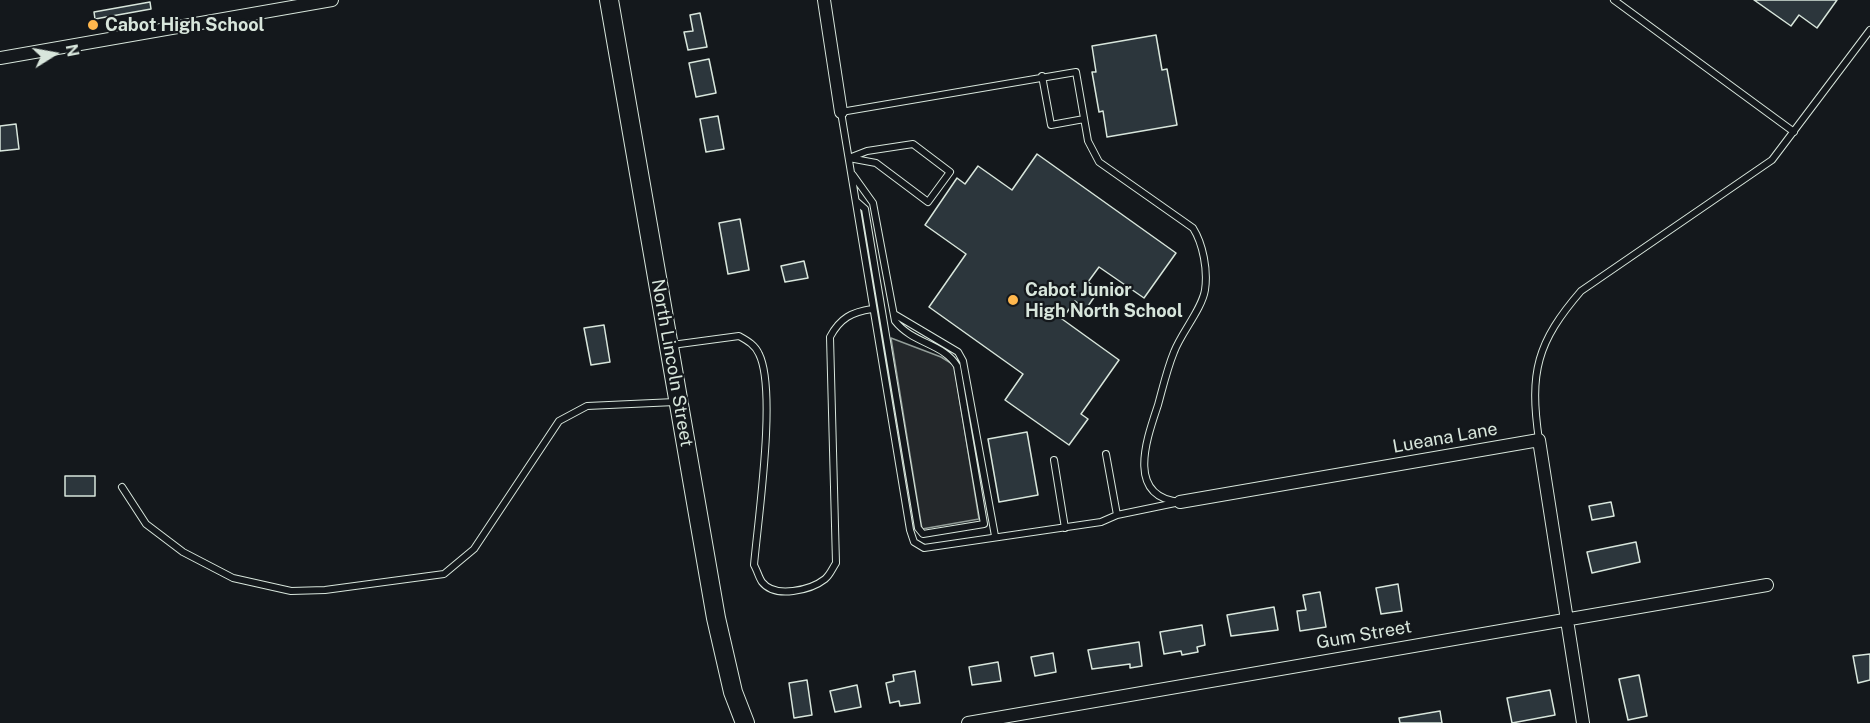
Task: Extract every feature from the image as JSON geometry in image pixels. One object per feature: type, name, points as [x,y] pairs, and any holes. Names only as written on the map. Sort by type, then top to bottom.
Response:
[{"type":"street","points":[[0,58],[332,0]]},
{"type":"street","name":"North Lincoln Street","points":[[609,0],[716,618],[733,692],[745,723]]},
{"type":"street","points":[[824,0],[841,111]]},
{"type":"street","points":[[1539,440],[1583,723]]},
{"type":"street","name":"Lueana Lane","points":[[1180,502],[1539,440]]},
{"type":"street","name":"Gum Street","points":[[968,723],[1767,585]]},
{"type":"lane","points":[[1614,0],[1794,132]]},
{"type":"lane","points":[[1539,440],[1535,376],[1542,346],[1558,318],[1581,291],[1772,160],[1870,30]]},
{"type":"lane","points":[[1076,72],[1088,141],[1099,162],[1193,228],[1202,242],[1205,290],[1174,351],[1144,450],[1143,470],[1152,488],[1166,501],[1180,502],[1118,515],[1101,522],[1014,537],[995,536],[924,548],[914,542],[872,309],[841,111],[1076,72]]},
{"type":"lane","points":[[1042,76],[1051,125],[1084,119]]},
{"type":"lane","points":[[913,144],[950,172],[928,202],[876,163],[849,158],[867,151],[913,144]]},
{"type":"lane","points":[[851,172],[873,203],[892,312],[905,333],[945,352],[957,366],[984,524],[923,534],[918,528],[865,209],[856,200]]},
{"type":"lane","points":[[669,346],[704,339],[739,336],[754,345],[760,355],[768,386],[754,565],[763,583],[773,590],[785,591],[814,586],[828,577],[836,563],[830,337],[837,324],[854,312],[872,309]]},
{"type":"lane","points":[[892,312],[900,320],[924,330],[957,352],[963,361],[995,536]]},
{"type":"lane","points":[[122,487],[146,524],[183,552],[233,578],[291,591],[325,590],[444,574],[474,549],[560,421],[587,406],[679,402]]},
{"type":"lane","points":[[1106,454],[1118,515]]},
{"type":"lane","points":[[1054,460],[1065,528]]},
{"type":"shaded area","points":[[891,338],[941,357],[954,365],[979,519],[922,529]]},
{"type":"building","points":[[1754,0],[1837,0],[1817,28],[1799,15],[1791,26]]},
{"type":"building","points":[[150,2],[151,9],[95,19],[94,12]]},
{"type":"building","points":[[700,13],[707,47],[688,50],[684,32],[693,31],[690,15]]},
{"type":"building","points":[[1156,35],[1162,70],[1167,69],[1177,125],[1107,137],[1103,111],[1099,112],[1092,72],[1096,72],[1092,46]]},
{"type":"building","points":[[709,59],[716,93],[696,97],[689,63]]},
{"type":"building","points":[[718,116],[724,149],[706,152],[700,119]]},
{"type":"building","points":[[16,124],[19,149],[0,151],[0,126]]},
{"type":"building","name":"Cabot Junior High North School","points":[[1037,154],[1176,253],[1144,298],[1099,267],[1088,282],[1099,290],[1086,309],[1075,301],[1062,319],[1119,360],[1081,414],[1088,419],[1069,445],[1005,400],[1023,374],[929,307],[966,254],[925,225],[957,178],[965,184],[978,166],[1012,190]]},
{"type":"building","points":[[740,219],[749,270],[728,274],[719,223]]},
{"type":"building","points":[[804,261],[808,278],[785,282],[781,266]]},
{"type":"building","points":[[604,325],[610,362],[591,365],[584,328]]},
{"type":"building","points":[[1027,432],[1038,495],[999,502],[988,439]]},
{"type":"building","points":[[65,476],[95,476],[95,496],[65,496]]},
{"type":"building","points":[[1611,502],[1614,516],[1592,520],[1589,506]]},
{"type":"building","points":[[1636,542],[1640,562],[1592,573],[1587,552]]},
{"type":"building","points":[[1398,584],[1402,611],[1381,614],[1376,588]]},
{"type":"building","points":[[1320,592],[1326,627],[1300,631],[1297,611],[1306,610],[1303,595]]},
{"type":"building","points":[[1274,607],[1278,630],[1231,636],[1227,615]]},
{"type":"building","points":[[1202,625],[1205,645],[1197,647],[1198,652],[1182,655],[1181,651],[1164,654],[1160,632]]},
{"type":"building","points":[[1139,642],[1142,666],[1130,668],[1130,664],[1092,669],[1088,650]]},
{"type":"building","points":[[1053,653],[1056,672],[1035,676],[1031,657]]},
{"type":"building","points":[[1870,654],[1870,680],[1858,683],[1853,656]]},
{"type":"building","points":[[998,662],[1001,681],[972,685],[969,667]]},
{"type":"building","points":[[915,671],[920,703],[900,706],[899,701],[890,703],[886,683],[894,681],[893,675]]},
{"type":"building","points":[[1639,675],[1647,716],[1628,720],[1619,679]]},
{"type":"building","points":[[807,680],[812,715],[794,718],[789,683]]},
{"type":"building","points":[[857,685],[861,707],[835,712],[830,691]]},
{"type":"building","points":[[1550,690],[1555,715],[1512,723],[1507,698]]},
{"type":"building","points":[[1440,711],[1442,723],[1400,723],[1399,718]]},
{"type":"place","name":"Cabot High School","points":[[93,25]]},
{"type":"place","name":"Cabot Junior High North School","points":[[1013,300]]}]
